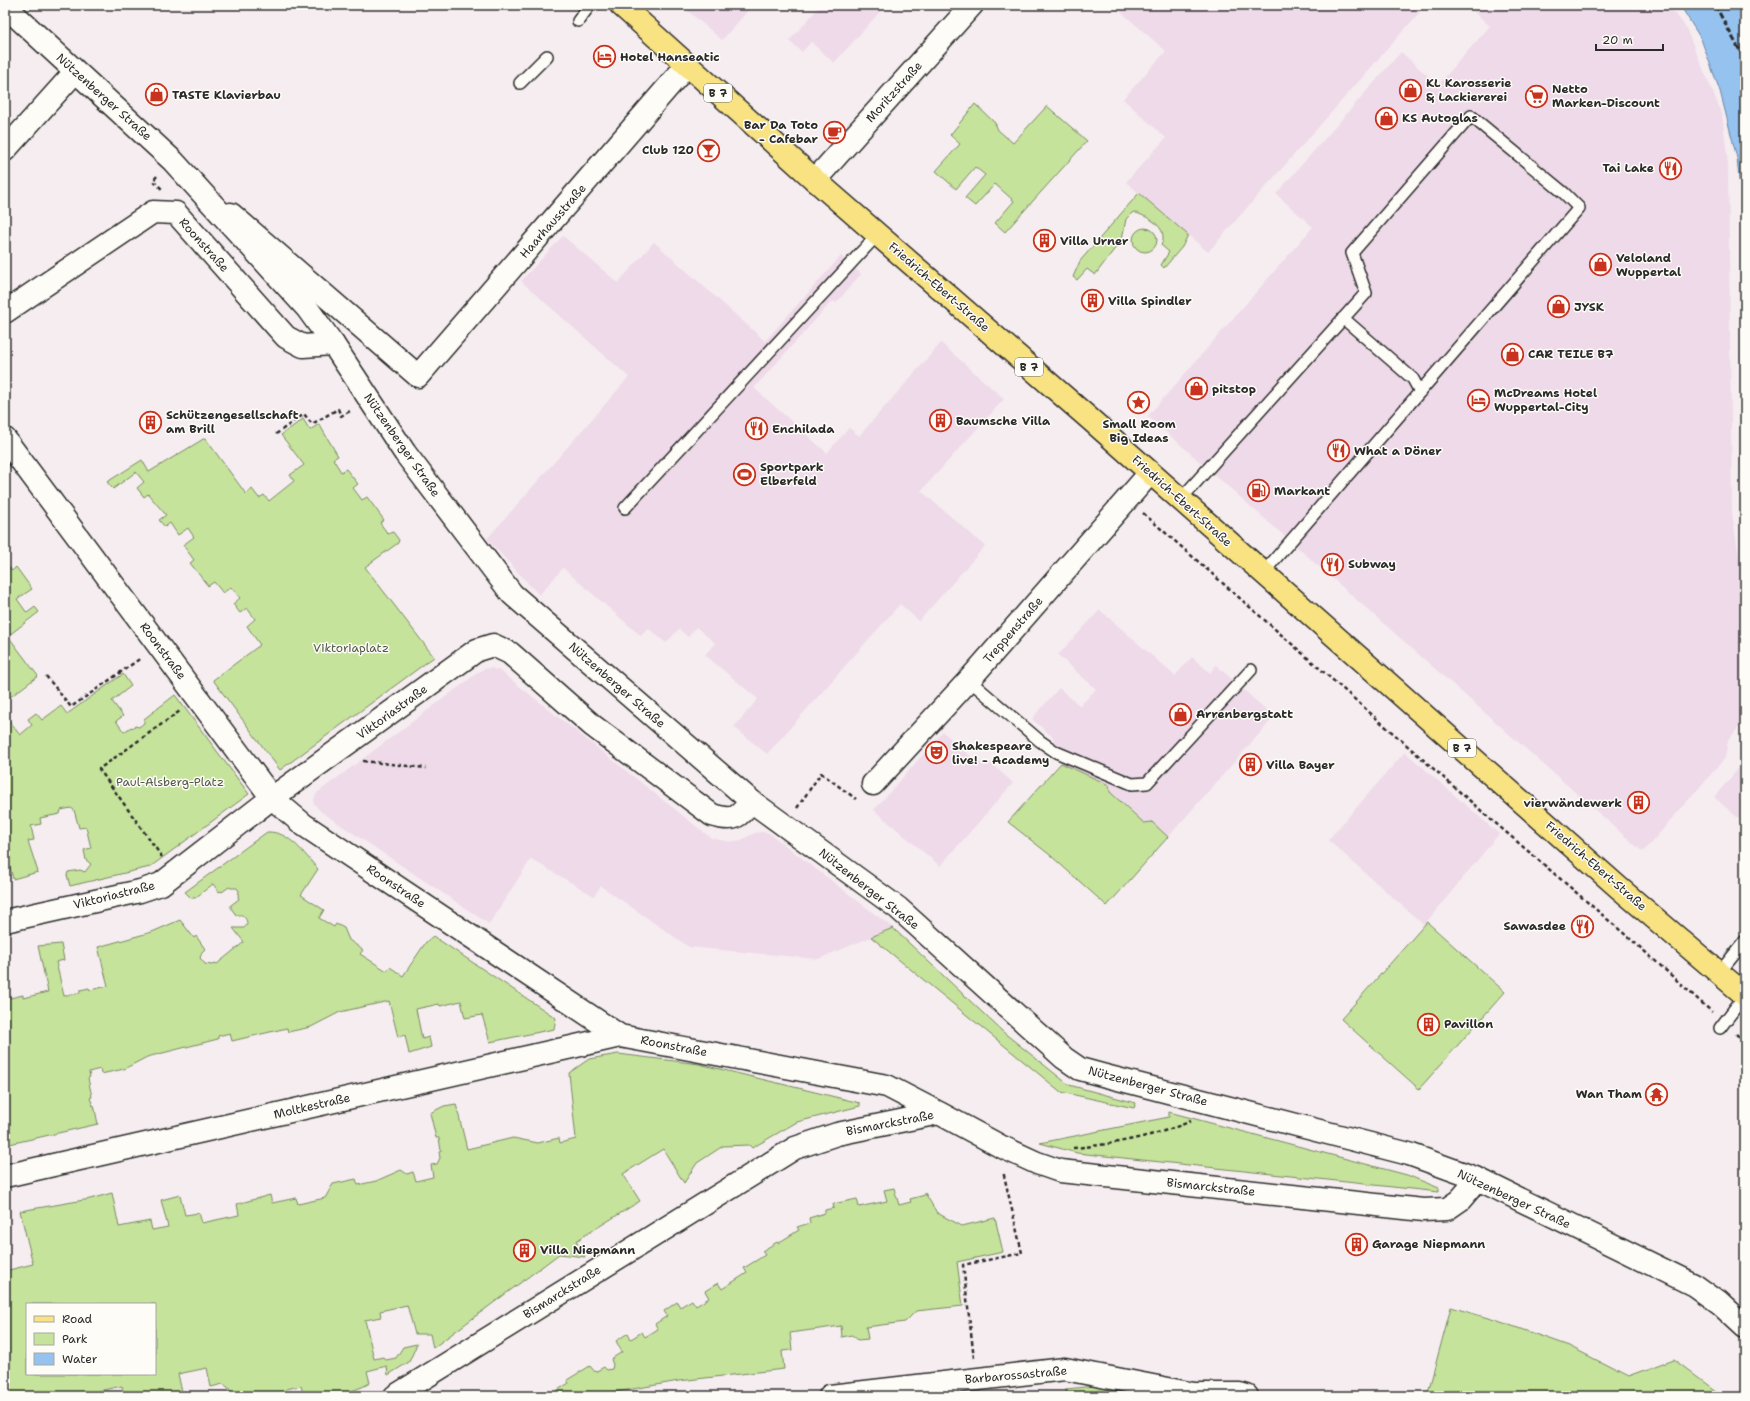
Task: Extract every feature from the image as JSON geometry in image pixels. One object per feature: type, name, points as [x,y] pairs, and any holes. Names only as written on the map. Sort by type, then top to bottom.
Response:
[{"type":"main road","name":"Friedrich-Ebert-Straße","points":[[621,5],[815,180],[1150,473],[1613,882],[1745,995]]},
{"type":"street","name":"Moritzstraße","points":[[815,180],[972,5]]},
{"type":"street","name":"Nützenberger Straße","points":[[5,6],[75,72],[149,137],[201,190],[307,308],[333,344],[405,453],[512,594],[751,800],[898,908],[1064,1058],[1080,1069],[1409,1154],[1478,1179],[1694,1285],[1719,1303],[1745,1327]]},
{"type":"street","name":"Haarhausstraße","points":[[418,376],[687,66]]},
{"type":"street","points":[[5,150],[75,72]]},
{"type":"street","name":"Nützenberger Straße","points":[[201,190],[209,194],[418,376]]},
{"type":"street","name":"Roonstraße","points":[[5,312],[153,212],[176,214],[286,337],[303,346],[333,344]]},
{"type":"street","name":"Roonstraße","points":[[5,439],[272,798],[304,825],[620,1036],[887,1086],[939,1113]]},
{"type":"street","name":"Treppenstraße","points":[[873,784],[969,680],[1150,473]]},
{"type":"street","name":"Viktoriastraße","points":[[5,921],[140,891],[160,884],[272,798],[477,650],[493,645],[510,653],[594,726],[712,815],[726,820],[736,817],[751,800]]},
{"type":"street","name":"Moltkestraße","points":[[5,1176],[620,1036]]},
{"type":"street","name":"Bismarckstraße","points":[[395,1396],[795,1148],[837,1134],[939,1113],[1000,1146],[1037,1163],[1060,1171],[1423,1210],[1447,1209],[1460,1200],[1478,1179]]},
{"type":"street","name":"Barbarossastraße","points":[[830,1396],[1065,1369],[1194,1394],[1240,1394],[1247,1396]]},
{"type":"lane","points":[[578,21],[590,5]]},
{"type":"lane","points":[[520,83],[547,56]]},
{"type":"lane","points":[[1180,500],[1366,292],[1352,253],[1471,116],[1564,193],[1579,208],[1263,573]]},
{"type":"lane","points":[[625,508],[878,234]]},
{"type":"lane","points":[[1343,318],[1413,379],[1420,392]]},
{"type":"lane","points":[[969,680],[1040,741],[1056,752],[1132,784],[1147,783],[1251,670]]},
{"type":"lane","points":[[1719,973],[1745,941]]},
{"type":"lane","points":[[1722,1025],[1745,995]]},
{"type":"path","points":[[153,181],[162,190]]},
{"type":"path","points":[[276,434],[304,414],[312,424],[338,409],[341,416],[369,400]]},
{"type":"path","points":[[1127,500],[1463,795],[1642,949],[1722,1025],[1745,1042]]},
{"type":"path","points":[[46,676],[71,707],[159,646]]},
{"type":"path","points":[[174,874],[99,770],[198,698]]},
{"type":"path","points":[[328,758],[426,768]]},
{"type":"path","points":[[785,825],[821,773],[859,802],[873,784]]},
{"type":"path","points":[[1068,1148],[1124,1140],[1171,1130],[1195,1120],[1208,1102]]},
{"type":"path","points":[[977,1378],[963,1265],[1022,1253],[1004,1174],[1000,1146]]},
{"type":"shaded area","points":[[681,5],[753,5],[722,40]]},
{"type":"shaded area","points":[[821,5],[886,5],[834,63],[811,42],[802,52],[789,41]]},
{"type":"shaded area","points":[[1113,5],[1426,5],[1208,252],[1126,182],[1166,138],[1123,99],[1166,51]]},
{"type":"shaded area","points":[[1466,5],[1668,5],[1685,26],[1722,114],[1728,164],[1732,513],[1745,596],[1745,720],[1728,740],[1725,758],[1643,852],[1148,416],[1313,227],[1276,194],[1401,52],[1438,85],[1490,26]]},
{"type":"shaded area","points":[[563,236],[618,283],[654,242],[765,341],[841,256],[861,274],[836,303],[832,301],[754,388],[827,453],[849,428],[859,436],[941,343],[1004,399],[921,491],[985,546],[919,621],[900,604],[767,754],[734,727],[758,699],[705,655],[715,643],[696,627],[688,637],[679,629],[666,643],[648,628],[641,636],[563,568],[539,595],[487,539],[629,377],[521,281]]},
{"type":"shaded area","points":[[1100,610],[1175,676],[1192,657],[1210,673],[1216,665],[1274,717],[1168,837],[1152,822],[1144,823],[1110,792],[1109,785],[1061,763],[1053,737],[1032,719],[1059,688],[1080,706],[1096,689],[1058,655]]},
{"type":"shaded area","points":[[491,668],[500,671],[711,838],[730,842],[741,840],[755,833],[769,833],[893,928],[818,959],[689,947],[601,886],[594,896],[531,859],[489,924],[320,811],[313,802],[317,793],[483,669]]},
{"type":"shaded area","points":[[943,732],[977,762],[979,761],[983,766],[986,763],[991,763],[1013,783],[940,866],[874,810]]},
{"type":"shaded area","points":[[1405,752],[1499,834],[1424,925],[1328,840]]},
{"type":"shaded area","points":[[1745,761],[1745,824],[1714,797]]},
{"type":"green space","points":[[975,104],[995,123],[998,130],[1013,143],[1047,106],[1087,141],[1005,232],[995,223],[1014,201],[995,184],[975,206],[965,198],[985,175],[975,167],[956,189],[936,171],[960,144],[950,135]]},
{"type":"green space","points":[[1139,193],[1188,235],[1182,247],[1164,268],[1161,265],[1169,252],[1161,245],[1163,239],[1160,228],[1156,223],[1145,216],[1133,212],[1126,219],[1122,239],[1095,275],[1087,269],[1077,280],[1073,277],[1080,261]]},
{"type":"green space","points":[[1145,228],[1150,229],[1156,235],[1156,245],[1150,251],[1145,252],[1140,251],[1134,245],[1133,240],[1134,235],[1140,229]]},
{"type":"green space","name":"Viktoriaplatz","points":[[303,419],[310,430],[319,424],[338,456],[333,459],[341,472],[346,469],[358,484],[353,488],[362,500],[367,497],[384,520],[380,523],[388,534],[393,532],[399,540],[398,543],[365,567],[434,657],[280,770],[213,680],[260,645],[247,626],[255,619],[247,608],[240,613],[233,604],[240,598],[231,587],[223,593],[214,582],[208,586],[190,563],[194,560],[183,545],[194,537],[188,528],[178,535],[170,523],[165,527],[159,520],[166,515],[148,494],[144,497],[137,488],[144,482],[136,472],[113,489],[107,482],[142,460],[149,472],[205,438],[246,494],[252,489],[259,498],[264,495],[269,501],[294,481],[290,475],[304,465],[281,435]]},
{"type":"green space","points":[[5,562],[12,571],[16,567],[32,589],[17,599],[27,613],[35,607],[39,612],[8,636],[38,676],[5,701]]},
{"type":"green space","name":"Paul-Alsberg-Platz","points":[[123,674],[131,686],[112,701],[123,716],[116,721],[124,732],[131,727],[139,727],[144,723],[144,719],[175,695],[249,794],[150,867],[70,886],[67,875],[68,872],[80,870],[85,872],[91,864],[86,860],[84,850],[91,848],[86,827],[79,828],[74,810],[71,808],[61,810],[60,814],[40,818],[41,824],[31,826],[34,840],[28,841],[38,872],[13,879],[5,847],[5,716],[20,735],[32,725],[28,719],[36,713],[42,720],[61,706],[67,714]]},
{"type":"green space","points":[[1061,763],[1109,785],[1110,792],[1144,823],[1152,822],[1168,837],[1107,906],[1050,855],[1008,822]]},
{"type":"green space","points":[[267,832],[283,835],[290,839],[302,850],[318,869],[301,895],[324,910],[319,918],[334,927],[336,924],[344,928],[349,940],[363,950],[360,954],[387,971],[390,967],[403,976],[426,942],[433,936],[556,1018],[554,1029],[490,1042],[482,1015],[465,1018],[461,1001],[440,1006],[439,1004],[416,1009],[422,1039],[429,1037],[431,1047],[409,1054],[405,1035],[398,1037],[389,1001],[340,1012],[311,1027],[288,1032],[287,1028],[232,1041],[230,1033],[218,1036],[218,1039],[147,1057],[124,1069],[101,1074],[100,1069],[89,1072],[90,1077],[88,1078],[92,1097],[90,1098],[93,1106],[94,1105],[98,1124],[5,1145],[5,981],[10,998],[23,995],[23,998],[48,992],[38,946],[61,944],[64,960],[56,962],[64,996],[80,993],[80,990],[89,988],[90,990],[108,986],[98,947],[152,932],[180,920],[194,938],[196,936],[205,949],[200,958],[205,964],[217,964],[244,942],[233,928],[244,928],[247,923],[246,920],[242,915],[236,915],[231,908],[231,905],[239,899],[239,891],[237,888],[229,887],[222,892],[219,892],[213,884],[195,898],[191,898],[185,892]]},
{"type":"green space","points":[[1427,922],[1505,992],[1419,1089],[1341,1019]]},
{"type":"green space","points":[[893,928],[1003,1032],[1069,1085],[1136,1103],[1134,1108],[1061,1092],[871,937]]},
{"type":"green space","points":[[618,1054],[699,1064],[860,1103],[860,1106],[797,1122],[752,1148],[749,1145],[723,1146],[697,1163],[684,1183],[663,1149],[623,1174],[640,1201],[576,1241],[585,1257],[559,1254],[433,1348],[430,1334],[415,1334],[407,1305],[380,1311],[381,1317],[365,1320],[374,1359],[383,1357],[386,1360],[396,1358],[403,1347],[417,1344],[409,1362],[388,1375],[387,1366],[367,1371],[370,1383],[354,1390],[329,1395],[304,1396],[301,1386],[286,1389],[287,1396],[231,1396],[229,1388],[223,1384],[211,1387],[207,1368],[178,1374],[183,1396],[124,1396],[122,1386],[94,1392],[95,1396],[5,1396],[5,1271],[33,1264],[20,1211],[90,1199],[112,1193],[119,1227],[150,1221],[152,1230],[168,1227],[161,1200],[180,1195],[185,1215],[199,1213],[202,1223],[239,1215],[237,1204],[270,1195],[272,1203],[296,1198],[298,1204],[325,1198],[333,1184],[356,1179],[358,1185],[376,1181],[401,1170],[407,1174],[413,1172],[416,1181],[433,1177],[431,1165],[437,1164],[440,1158],[439,1152],[441,1151],[439,1138],[436,1138],[430,1113],[444,1106],[456,1104],[467,1149],[513,1138],[538,1143],[559,1138],[560,1143],[576,1139],[569,1073],[589,1059]]},
{"type":"green space","points":[[1169,1112],[1407,1175],[1439,1188],[1439,1192],[1077,1153],[1040,1143],[1169,1117]]},
{"type":"green space","points":[[894,1188],[899,1205],[911,1202],[910,1199],[925,1195],[925,1193],[937,1213],[962,1226],[995,1218],[1003,1252],[957,1262],[963,1306],[916,1311],[905,1322],[866,1327],[868,1339],[858,1340],[852,1335],[842,1337],[841,1326],[790,1333],[792,1350],[782,1351],[784,1369],[679,1381],[593,1396],[559,1396],[556,1391],[569,1383],[567,1380],[590,1366],[595,1372],[604,1367],[607,1370],[612,1369],[613,1365],[611,1359],[622,1352],[616,1341],[628,1333],[631,1339],[642,1332],[645,1337],[658,1329],[655,1324],[667,1316],[664,1311],[677,1302],[680,1307],[692,1300],[696,1306],[709,1298],[705,1291],[718,1283],[722,1289],[747,1273],[744,1268],[765,1255],[762,1251],[799,1230],[797,1227],[810,1223],[809,1218],[825,1213],[825,1210],[834,1208],[833,1204],[857,1199],[859,1207],[887,1201],[884,1190]]},
{"type":"green space","points":[[1451,1307],[1498,1321],[1569,1346],[1628,1376],[1674,1359],[1724,1396],[1427,1396]]},
{"type":"green space","points":[[1104,1385],[1163,1396],[1066,1396],[1066,1389]]},
{"type":"water","points":[[1680,5],[1745,5],[1745,517],[1741,454],[1743,222],[1737,158],[1720,91],[1701,39]]},
{"type":"railway","points":[[1715,5],[1745,60]]},
{"type":"place","name":"Hotel Hanseatic","points":[[605,57]]},
{"type":"place","name":"KL Karosserie & Lackiererei","points":[[1410,90]]},
{"type":"place","name":"TASTE Klavierbau","points":[[156,95]]},
{"type":"place","name":"Netto Marken-Discount","points":[[1537,96]]},
{"type":"place","name":"KS Autoglas","points":[[1387,118]]},
{"type":"place","name":"Bar Da Toto - Cafebar","points":[[834,132]]},
{"type":"place","name":"Club 120","points":[[709,150]]},
{"type":"place","name":"Tai Lake","points":[[1670,168]]},
{"type":"place","name":"Villa Urner","points":[[1044,241]]},
{"type":"place","name":"Veloland Wuppertal","points":[[1600,265]]},
{"type":"place","name":"Villa Spindler","points":[[1092,301]]},
{"type":"place","name":"JYSK","points":[[1559,307]]},
{"type":"place","name":"CAR TEILE B7","points":[[1513,354]]},
{"type":"place","name":"pitstop","points":[[1196,389]]},
{"type":"place","name":"McDreams Hotel Wuppertal-City","points":[[1478,400]]},
{"type":"place","name":"Small Room Big Ideas","points":[[1139,403]]},
{"type":"place","name":"Baumsche Villa","points":[[940,421]]},
{"type":"place","name":"Schützengesellschaft am Brill","points":[[151,422]]},
{"type":"place","name":"Enchilada","points":[[756,429]]},
{"type":"place","name":"What a Döner","points":[[1339,451]]},
{"type":"place","name":"Sportpark Elberfeld","points":[[745,474]]},
{"type":"place","name":"Markant","points":[[1259,491]]},
{"type":"place","name":"Subway","points":[[1333,564]]},
{"type":"place","name":"Arrenbergstatt","points":[[1180,714]]},
{"type":"place","name":"Shakespeare live! - Academy","points":[[937,753]]},
{"type":"place","name":"Villa Bayer","points":[[1250,765]]},
{"type":"place","name":"vierwändewerk","points":[[1638,803]]},
{"type":"place","name":"Sawasdee","points":[[1582,926]]},
{"type":"place","name":"Pavillon","points":[[1429,1024]]},
{"type":"place","name":"Wan Tham","points":[[1657,1094]]},
{"type":"place","name":"Garage Niepmann","points":[[1357,1244]]},
{"type":"place","name":"Villa Niepmann","points":[[524,1250]]}]
